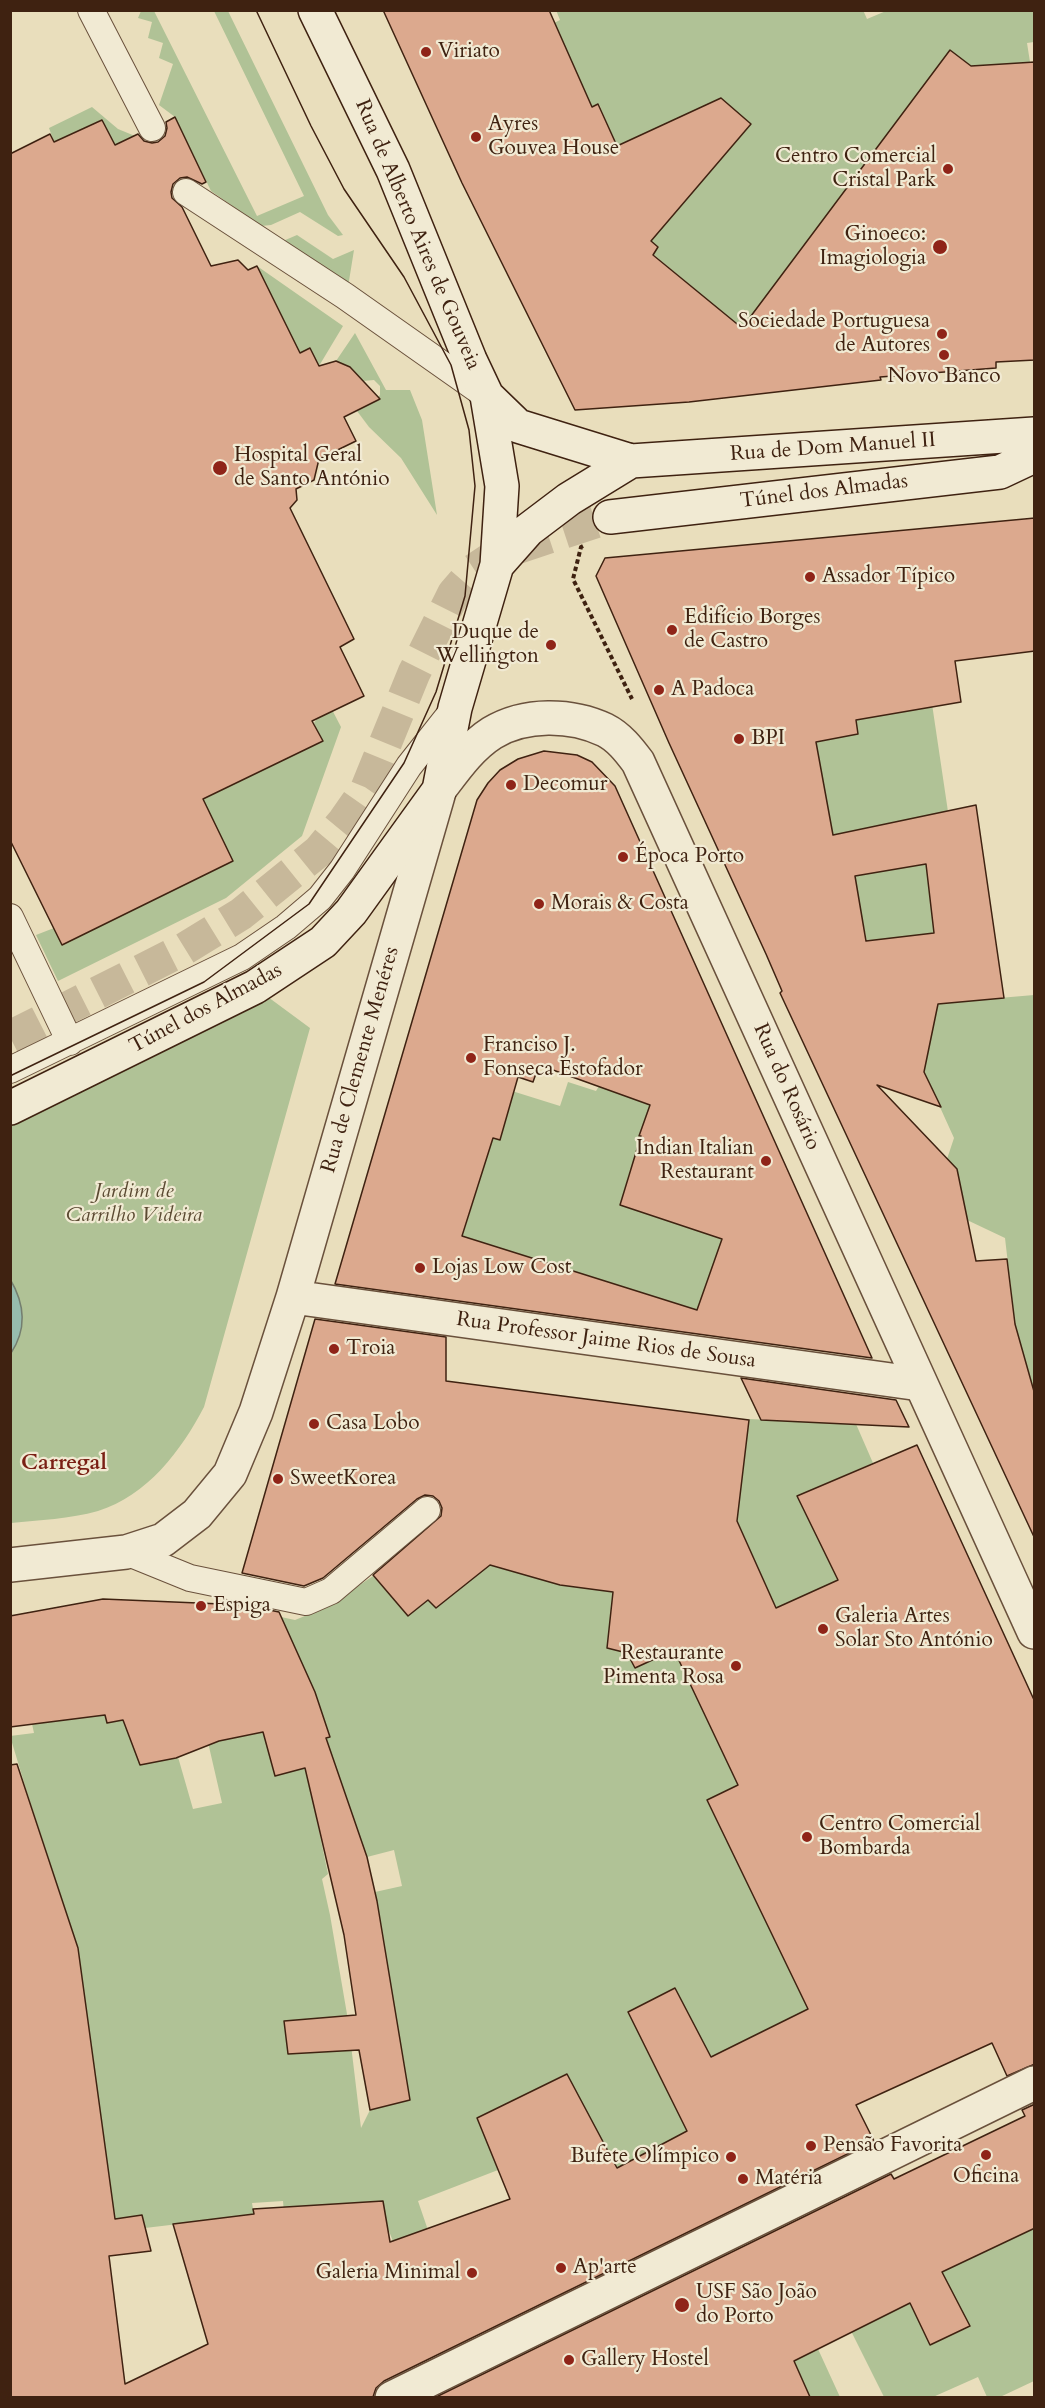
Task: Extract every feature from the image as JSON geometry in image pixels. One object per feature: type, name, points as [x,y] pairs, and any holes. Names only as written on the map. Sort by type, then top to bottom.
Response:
[{"type":"street","name":"Rua de Alberto Aires de Gouveia","points":[[315,10],[393,170],[470,360],[487,396]]},
{"type":"street","name":"Rua de Dom Manuel II","points":[[487,396],[518,426],[631,461],[1035,434]]},
{"type":"street","name":"Rua de Clemente Menéres","points":[[10,1565],[126,1552],[164,1540],[197,1514],[230,1474],[256,1412],[293,1298],[439,790],[455,708],[497,565],[502,486],[487,396]]},
{"type":"street","name":"Túnel dos Almadas","points":[[610,517],[1000,472],[1035,456]]},
{"type":"street","name":"Rua de Dom Manuel II","points":[[497,565],[528,530],[569,499],[631,461]]},
{"type":"street","name":"Rua do Rosário","points":[[439,790],[464,756],[493,732],[524,721],[550,718],[578,721],[606,731],[624,744],[639,762],[920,1384],[1035,1632]]},
{"type":"street","name":"Túnel dos Almadas","points":[[10,1108],[255,987],[323,942],[351,912],[439,790]]},
{"type":"street","name":"Rua Professor Jaime Rios de Sousa","points":[[293,1298],[920,1384]]},
{"type":"street","points":[[392,2397],[1035,2083]]},
{"type":"lane","points":[[90,10],[152,128]]},
{"type":"lane","points":[[186,192],[345,296],[487,396]]},
{"type":"lane","points":[[10,1070],[242,957],[286,927],[320,898],[342,870],[409,766],[455,708]]},
{"type":"lane","points":[[10,917],[70,1042]]},
{"type":"lane","points":[[126,1552],[190,1578],[306,1602],[331,1591],[428,1510]]},
{"type":"path","points":[[592,545],[581,547],[573,579],[637,708]]},
{"type":"green space","points":[[556,10],[863,10],[867,19],[886,11],[1034,10],[1034,42],[1027,43],[1030,62],[728,347],[679,312],[696,290],[653,254],[658,247],[647,238],[656,235],[751,124],[721,98],[617,146],[599,104],[591,107],[554,23],[560,20]]},
{"type":"green space","points":[[141,11],[154,11],[257,216],[304,196],[214,11],[228,11],[328,215],[343,235],[338,236],[300,212],[271,225],[261,226],[211,191],[175,117],[159,105],[173,64],[159,58],[163,43],[148,38],[152,22],[138,18]]},
{"type":"green space","points":[[92,107],[118,129],[135,136],[116,157],[113,141],[101,120],[54,142],[49,128]]},
{"type":"green space","points":[[297,235],[333,259],[354,250],[348,287],[283,241]]},
{"type":"green space","points":[[257,266],[343,326],[319,366],[310,348],[300,353]]},
{"type":"green space","points":[[355,333],[386,390],[410,390],[422,420],[437,515],[401,458],[369,427],[357,411],[380,395],[380,386],[374,380],[363,381],[350,367],[336,361]]},
{"type":"green space","points":[[328,702],[341,727],[302,836],[226,898],[58,981],[36,935],[54,928],[203,799],[322,741],[314,723]]},
{"type":"green space","points":[[932,704],[976,1000],[1034,995],[1034,1401],[1015,1324],[1005,1238],[967,1220],[947,1159],[954,1138],[924,1072],[929,1046],[883,1026],[863,921],[839,879],[884,871],[898,821],[833,835],[816,742],[858,734],[855,718]]},
{"type":"green space","name":"Jardim de Carrilho Videira","points":[[268,997],[310,1028],[204,1407],[185,1440],[161,1470],[132,1495],[116,1504],[87,1514],[11,1523],[11,1126]]},
{"type":"green space","points":[[568,1082],[596,1091],[599,1086],[650,1105],[639,1135],[655,1142],[630,1170],[620,1205],[722,1239],[697,1310],[462,1238],[479,1183],[469,1178],[475,1133],[500,1140],[512,1091],[560,1106]]},
{"type":"green space","points":[[749,1419],[856,1424],[873,1463],[797,1496],[838,1580],[776,1608],[737,1520]]},
{"type":"green space","points":[[489,1565],[560,1585],[613,1592],[627,1653],[635,1668],[674,1650],[738,1785],[707,1800],[808,2009],[729,2093],[675,1988],[628,2012],[687,2131],[617,2168],[566,2074],[477,2118],[498,2170],[418,2201],[430,2236],[396,2249],[387,2226],[383,2201],[371,2202],[286,2236],[283,2201],[252,2203],[254,2215],[145,2228],[115,2219],[78,1948],[10,1736],[34,1733],[32,1724],[105,1715],[107,1723],[123,1720],[140,1764],[178,1757],[193,1809],[222,1803],[204,1725],[242,1716],[246,1736],[263,1732],[275,1776],[295,1770],[306,1745],[330,1737],[281,1617],[295,1620],[327,1607],[373,1576],[408,1616],[428,1600]],"holes":[[[309,1783],[367,1857],[394,1850],[402,1886],[375,1892],[410,2100],[370,2110],[361,2128],[348,2020],[322,1879],[328,1874]],[[334,2017],[335,2051],[289,2054],[284,2021]]]},
{"type":"green space","points":[[1034,2208],[1034,2381],[1000,2397],[987,2397],[978,2377],[933,2397],[884,2397],[846,2321],[904,2291],[930,2344],[970,2327],[942,2272],[1012,2239]]},
{"type":"green space","points":[[818,2349],[840,2397],[810,2397],[794,2360]]},
{"type":"shaded area","points":[[10,1279],[19,1298],[22,1316],[20,1335],[11,1353]]},
{"type":"building","points":[[383,10],[549,10],[592,107],[598,104],[617,146],[721,98],[751,124],[651,241],[658,247],[653,255],[742,328],[950,50],[971,66],[1035,62],[1035,360],[996,362],[996,368],[880,377],[881,380],[689,402],[575,410],[462,183]]},
{"type":"building","name":"Hospital Geral de Santo António","points":[[175,117],[206,182],[202,184],[187,177],[180,178],[173,184],[172,198],[182,207],[211,266],[238,260],[248,270],[257,266],[300,353],[310,348],[319,366],[336,361],[350,367],[380,399],[344,417],[356,441],[319,459],[314,480],[296,489],[297,500],[290,508],[354,639],[340,647],[364,696],[312,721],[323,741],[203,799],[233,861],[62,945],[10,840],[10,154],[50,134],[54,142],[102,120],[115,145],[138,134],[144,141],[158,142],[165,136],[166,122]]},
{"type":"building","points":[[1035,518],[1035,651],[955,661],[961,702],[856,720],[858,734],[816,742],[833,835],[976,805],[1004,998],[938,1004],[924,1072],[941,1107],[877,1085],[957,1169],[976,1261],[1007,1259],[1015,1324],[1035,1395],[1035,1539],[780,993],[782,991],[766,954],[669,743],[596,576],[605,558]],"holes":[[[926,864],[934,933],[866,941],[855,876]]]},
{"type":"building","points":[[544,751],[577,755],[592,762],[615,786],[872,1358],[335,1284],[477,800],[500,770],[518,759]],"holes":[[[539,1065],[650,1105],[620,1205],[722,1239],[697,1310],[462,1236],[493,1138],[500,1140],[518,1077],[533,1082]]]},
{"type":"building","points":[[315,1319],[446,1337],[446,1381],[749,1420],[737,1521],[776,1608],[838,1580],[797,1496],[917,1445],[1035,1702],[1035,2064],[1007,2076],[992,2043],[856,2105],[874,2141],[384,2381],[376,2388],[373,2397],[10,2397],[10,1765],[17,1764],[78,1948],[115,2219],[142,2215],[151,2251],[109,2256],[125,2384],[208,2344],[173,2224],[254,2214],[253,2209],[383,2201],[390,2242],[510,2199],[477,2118],[567,2074],[617,2168],[687,2131],[628,2012],[675,1988],[711,2057],[808,2009],[707,1800],[738,1785],[674,1650],[635,1668],[627,1653],[607,1648],[613,1592],[560,1585],[490,1565],[436,1608],[428,1600],[408,1616],[373,1575],[441,1516],[442,1508],[439,1501],[433,1496],[425,1495],[417,1499],[323,1578],[304,1586],[242,1573]]},
{"type":"building","points":[[741,1378],[896,1400],[909,1427],[761,1420]]},
{"type":"building","points":[[103,1599],[245,1605],[279,1612],[315,1692],[330,1737],[326,1738],[367,1857],[377,1901],[410,2100],[370,2110],[359,2050],[288,2054],[284,2021],[356,2015],[344,1935],[305,1768],[275,1776],[263,1732],[219,1741],[176,1758],[140,1765],[123,1720],[107,1723],[105,1715],[10,1727],[10,1616]]},
{"type":"building","points":[[1035,2104],[1035,2228],[942,2272],[970,2326],[930,2345],[910,2303],[794,2361],[810,2397],[436,2397],[891,2174],[894,2179],[1025,2116],[1022,2110]]},
{"type":"tunnel","points":[[10,1037],[184,949],[241,914],[319,851],[367,788],[414,673],[454,593],[474,570],[498,554],[610,517]]},
{"type":"tram line","points":[[10,1076],[204,982],[309,904],[404,763],[436,692],[465,596],[475,486],[469,430],[451,365],[404,277],[344,189],[311,126],[256,10]]},
{"type":"place","name":"Viriato","points":[[426,52]]},
{"type":"place","name":"Ayres Gouvea House","points":[[476,137]]},
{"type":"place","name":"Centro Comercial Cristal Park","points":[[948,169]]},
{"type":"place","name":"Ginoeco: Imagiologia","points":[[940,247]]},
{"type":"place","name":"Sociedade Portuguesa de Autores","points":[[942,334]]},
{"type":"place","name":"Novo Banco","points":[[944,355]]},
{"type":"place","name":"Hospital Geral de Santo António","points":[[220,468]]},
{"type":"place","name":"Assador Típico","points":[[810,577]]},
{"type":"place","name":"Edifício Borges de Castro","points":[[672,630]]},
{"type":"place","name":"Duque de Wellington","points":[[551,645]]},
{"type":"place","name":"A Padoca","points":[[659,690]]},
{"type":"place","name":"BPI","points":[[739,739]]},
{"type":"place","name":"Decomur","points":[[511,785]]},
{"type":"place","name":"Época Porto","points":[[623,857]]},
{"type":"place","name":"Morais & Costa","points":[[539,904]]},
{"type":"place","name":"Franciso J. Fonseca Estofador","points":[[471,1058]]},
{"type":"place","name":"Indian Italian Restaurant","points":[[766,1161]]},
{"type":"place","name":"Lojas Low Cost","points":[[420,1268]]},
{"type":"place","name":"Troia","points":[[334,1349]]},
{"type":"place","name":"Casa Lobo","points":[[314,1424]]},
{"type":"place","name":"SweetKorea","points":[[278,1479]]},
{"type":"place","name":"Espiga","points":[[201,1606]]},
{"type":"place","name":"Galeria Artes Solar Sto António","points":[[823,1629]]},
{"type":"place","name":"Restaurante Pimenta Rosa","points":[[736,1666]]},
{"type":"place","name":"Centro Comercial Bombarda","points":[[807,1837]]},
{"type":"place","name":"Pensão Favorita","points":[[811,2146]]},
{"type":"place","name":"Oficina","points":[[986,2155]]},
{"type":"place","name":"Bufete Olímpico","points":[[731,2157]]},
{"type":"place","name":"Matéria","points":[[743,2179]]},
{"type":"place","name":"Ap'arte","points":[[561,2268]]},
{"type":"place","name":"Galeria Minimal","points":[[472,2273]]},
{"type":"place","name":"USF São João do Porto","points":[[682,2305]]},
{"type":"place","name":"Gallery Hostel","points":[[569,2360]]},
{"type":"district","name":"Carregal","points":[[64,1464]]}]
